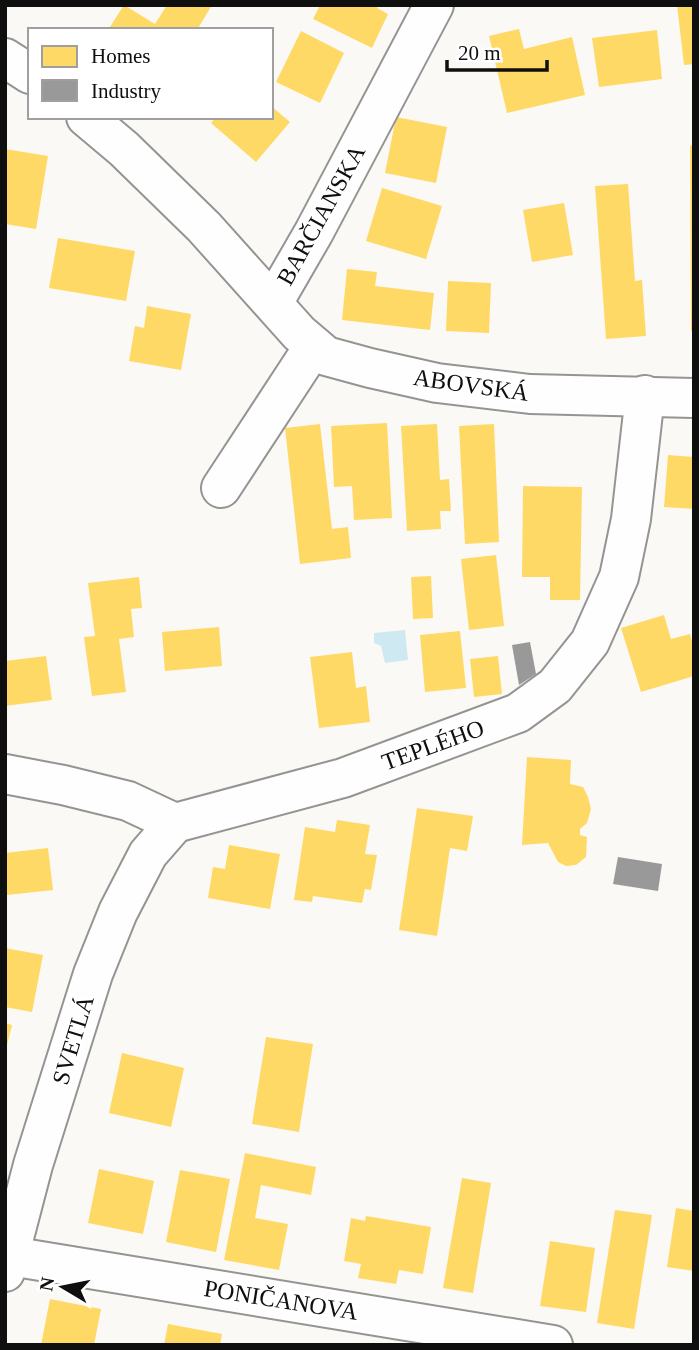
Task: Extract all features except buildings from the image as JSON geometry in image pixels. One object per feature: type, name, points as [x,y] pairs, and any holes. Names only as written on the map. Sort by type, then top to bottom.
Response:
[{"type":"street","name":"BARČIANSKA","points":[[88,119],[124,149],[204,227],[273,303],[314,232],[434,5]]},
{"type":"street","points":[[5,58],[28,74]]},
{"type":"street","name":"ABOVSKÁ","points":[[273,303],[299,333],[326,356],[370,368],[437,383],[530,394],[694,398]]},
{"type":"street","points":[[221,488],[314,346]]},
{"type":"street","name":"TEPLÉHO","points":[[175,823],[343,778],[518,713],[555,686],[590,642],[619,578],[631,519],[645,396]]},
{"type":"street","points":[[5,774],[128,801],[175,823]]},
{"type":"street","name":"SVETLÁ","points":[[8,1264],[19,1161],[118,912],[148,854],[175,823]]},
{"type":"street","name":"PONIČANOVA","points":[[8,1264],[553,1345]]},
{"type":"water","points":[[405,630],[408,660],[385,663],[381,646],[374,643],[374,633]]}]
